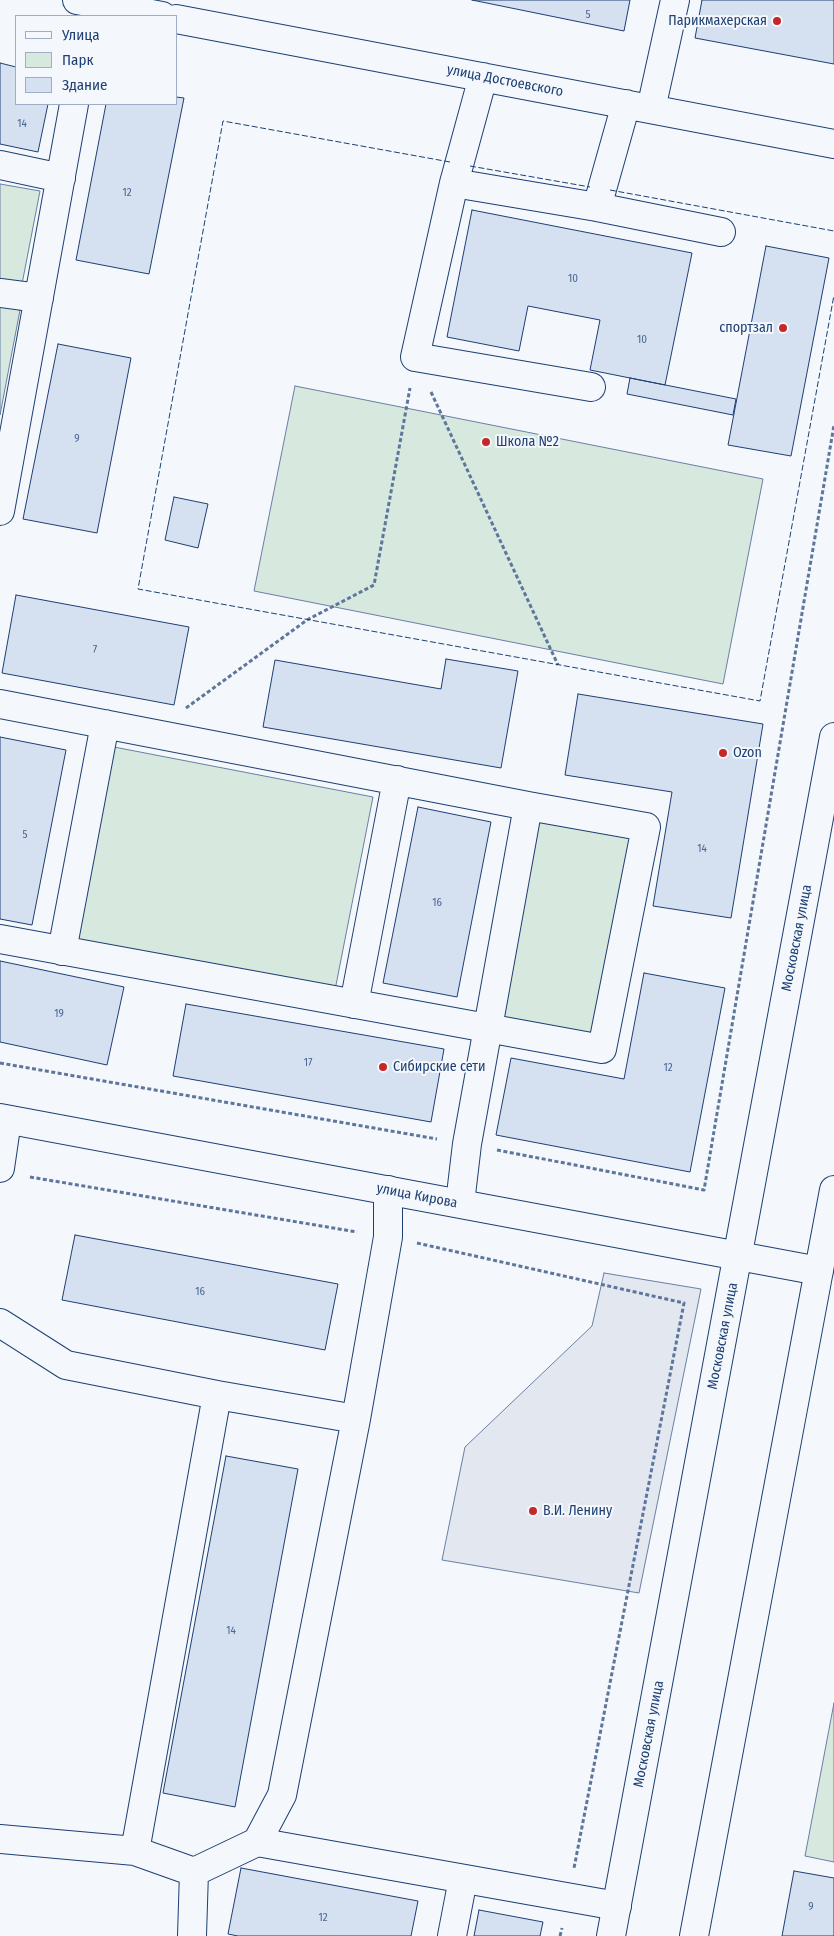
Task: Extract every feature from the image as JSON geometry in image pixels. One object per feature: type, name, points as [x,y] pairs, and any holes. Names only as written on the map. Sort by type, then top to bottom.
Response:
[{"type":"main road","points":[[597,207],[639,106],[675,0]]},
{"type":"main road","points":[[88,5],[155,15]]},
{"type":"main road","name":"улица Достоевского","points":[[178,19],[834,144]]},
{"type":"main road","points":[[483,77],[454,183],[415,357],[592,387]]},
{"type":"main road","points":[[0,511],[74,105]]},
{"type":"main road","points":[[0,164],[61,178]]},
{"type":"main road","points":[[454,183],[597,207],[721,232]]},
{"type":"main road","points":[[0,293],[39,298]]},
{"type":"main road","points":[[0,704],[646,827],[602,1050],[0,939]]},
{"type":"main road","points":[[62,951],[105,724]]},
{"type":"main road","name":"Московская улица","points":[[611,1936],[834,736]]},
{"type":"main road","points":[[354,1004],[397,780]]},
{"type":"main road","points":[[460,1203],[467,1144],[528,806]]},
{"type":"main road","points":[[0,1168],[3,1119]]},
{"type":"main road","name":"улица Кирова","points":[[3,1119],[826,1273]]},
{"type":"main road","points":[[257,1842],[282,1795],[356,1418],[388,1237],[388,1190]]},
{"type":"main road","points":[[694,1936],[826,1273],[834,1190]]},
{"type":"main road","points":[[0,1323],[66,1365],[217,1395],[356,1418]]},
{"type":"main road","points":[[135,1851],[217,1395]]},
{"type":"main road","points":[[0,1839],[135,1851],[194,1872],[257,1842],[617,1906]]},
{"type":"main road","points":[[192,1936],[194,1872]]},
{"type":"main road","points":[[452,1936],[463,1879]]},
{"type":"path","points":[[415,357],[558,665]]},
{"type":"path","points":[[151,733],[308,620],[374,585],[415,357]]},
{"type":"path","points":[[0,1063],[467,1144],[704,1190],[834,424]]},
{"type":"path","points":[[29,1177],[388,1237],[684,1303],[560,1936]]},
{"type":"green space","points":[[0,184],[40,191],[22,284],[0,279]]},
{"type":"green space","points":[[0,306],[20,310],[0,415]]},
{"type":"green space","points":[[295,386],[763,479],[723,684],[254,591]]},
{"type":"green space","points":[[114,747],[373,797],[335,990],[77,940]]},
{"type":"green space","points":[[537,817],[631,834],[595,1034],[501,1018]]},
{"type":"green space","points":[[834,1703],[834,1862],[805,1856]]},
{"type":"shaded area","points":[[604,1273],[701,1289],[639,1593],[442,1560],[465,1447],[592,1326]]},
{"type":"building","points":[[472,0],[630,0],[624,31]]},
{"type":"building","points":[[702,0],[834,0],[834,64],[695,38]]},
{"type":"building","points":[[0,63],[15,67],[15,105],[48,105],[38,152],[0,144]]},
{"type":"building","points":[[178,97],[184,98],[149,274],[76,260],[106,105],[178,105]]},
{"type":"building","points":[[472,210],[692,253],[665,385],[590,370],[600,320],[528,306],[519,351],[447,337]]},
{"type":"building","name":"спортзал","points":[[766,246],[829,258],[791,456],[728,445]]},
{"type":"building","points":[[58,344],[131,358],[97,533],[23,519]]},
{"type":"building","points":[[630,378],[736,399],[733,415],[627,394]]},
{"type":"building","points":[[174,497],[208,504],[198,548],[165,540]]},
{"type":"building","points":[[16,595],[189,627],[174,705],[2,673]]},
{"type":"building","points":[[446,659],[518,671],[501,768],[263,727],[275,660],[441,689]]},
{"type":"building","points":[[578,694],[763,724],[731,918],[653,906],[672,792],[565,775]]},
{"type":"building","points":[[0,737],[66,750],[32,925],[0,919]]},
{"type":"building","points":[[418,807],[491,822],[457,997],[383,983]]},
{"type":"building","points":[[0,961],[124,987],[107,1065],[0,1042]]},
{"type":"building","points":[[644,973],[725,988],[690,1172],[496,1135],[511,1058],[624,1079]]},
{"type":"building","points":[[186,1004],[444,1049],[431,1122],[173,1076]]},
{"type":"building","points":[[75,1235],[338,1284],[325,1350],[62,1300]]},
{"type":"building","points":[[226,1456],[298,1469],[235,1807],[163,1793]]},
{"type":"building","points":[[241,1868],[418,1901],[411,1936],[238,1936],[228,1934]]},
{"type":"building","points":[[794,1871],[834,1878],[834,1936],[782,1936]]},
{"type":"building","points":[[479,1910],[543,1922],[540,1936],[474,1936]]},
{"type":"fence","points":[[450,162],[223,121],[138,589],[760,701],[834,295]]},
{"type":"fence","points":[[470,166],[590,187]]},
{"type":"fence","points":[[610,190],[834,231]]},
{"type":"place","name":"Парикмахерская","points":[[777,21]]},
{"type":"place","name":"спортзал","points":[[783,328]]},
{"type":"place","name":"Школа №2","points":[[486,442]]},
{"type":"place","name":"Ozon","points":[[723,753]]},
{"type":"place","name":"Сибирские сети","points":[[383,1067]]},
{"type":"place","name":"В.И. Ленину","points":[[533,1511]]}]
